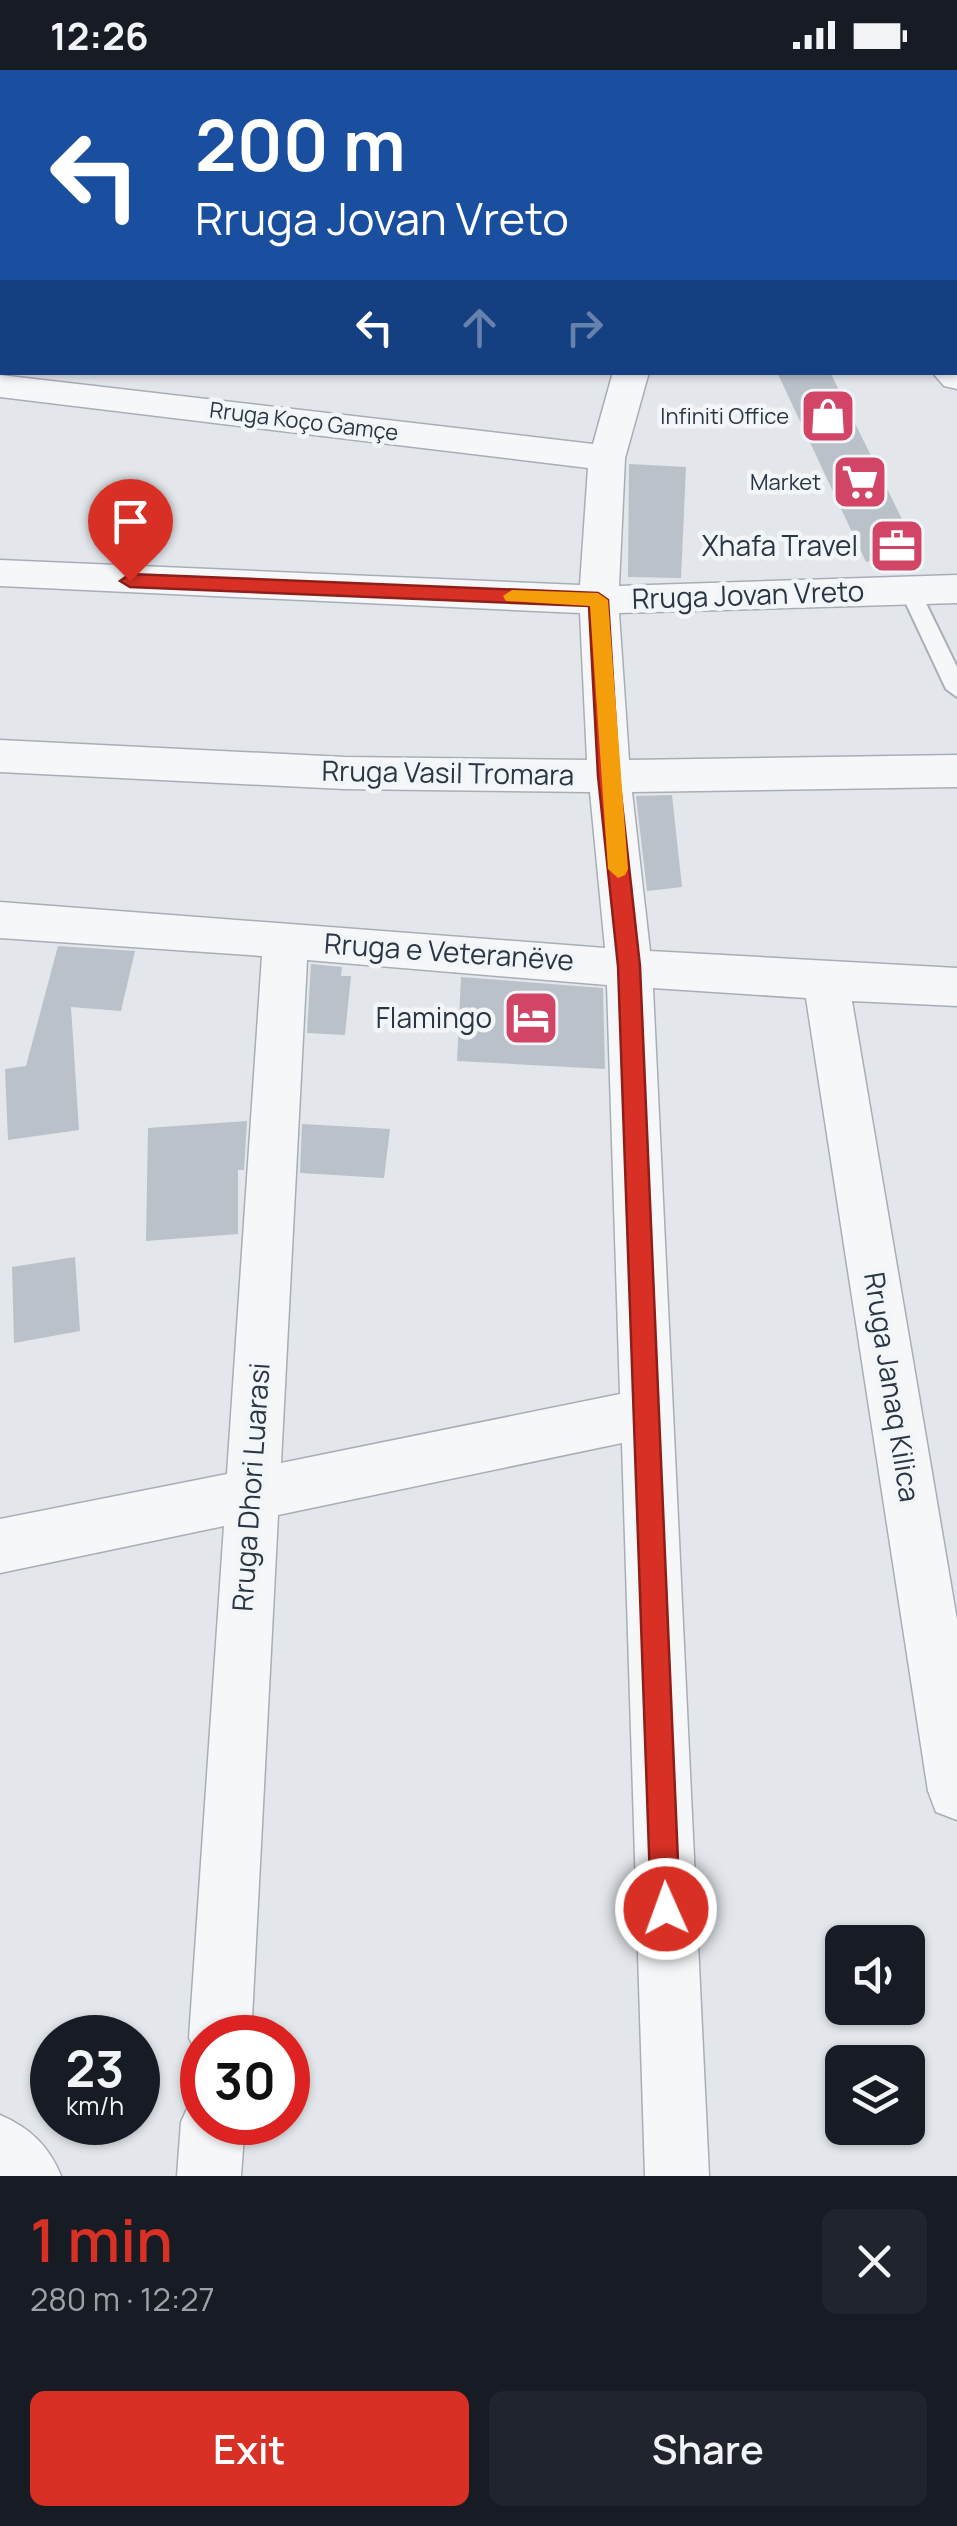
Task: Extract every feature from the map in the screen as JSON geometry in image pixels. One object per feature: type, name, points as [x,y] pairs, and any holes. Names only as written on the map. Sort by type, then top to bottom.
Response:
[{"type":"street","points":[[630,375],[607,458],[598,600],[608,776],[629,966],[677,2176]]},
{"type":"street","name":"Rruga Koço Gamçe","points":[[0,386],[607,458]]},
{"type":"street","name":"Rruga Jovan Vreto","points":[[0,573],[598,600],[957,589]]},
{"type":"street","name":"Rruga Vasil Tromara","points":[[0,756],[344,773],[608,776],[890,775],[957,771]]},
{"type":"street","name":"Rruga e Veteranëve","points":[[0,920],[826,983],[957,986]]},
{"type":"street","name":"Rruga Dhori Luarasi","points":[[221,2015],[286,953],[279,939]]},
{"type":"street","name":"Rruga Janaq Kilica","points":[[826,983],[957,1790]]},
{"type":"street","points":[[0,1546],[645,1414]]},
{"type":"street","points":[[209,2176],[211,2145]]},
{"type":"street","points":[[0,2146],[30,2176]]},
{"type":"lane","points":[[910,590],[957,689]]},
{"type":"building","points":[[778,375],[831,375],[919,554],[866,562]]},
{"type":"building","points":[[629,464],[686,467],[681,578],[628,577]]},
{"type":"building","points":[[672,795],[682,887],[647,891],[636,796]]},
{"type":"building","points":[[58,946],[135,951],[121,1011],[71,1007],[79,1130],[8,1140],[5,1069],[26,1066]]},
{"type":"building","points":[[311,964],[342,967],[341,976],[351,976],[345,1035],[307,1033]]},
{"type":"building","name":"Flamingo","points":[[461,977],[603,988],[605,1069],[457,1061]]},
{"type":"building","points":[[247,1121],[244,1170],[238,1170],[238,1234],[146,1241],[148,1128]]},
{"type":"building","points":[[302,1124],[390,1129],[384,1178],[300,1173]]},
{"type":"building","points":[[75,1257],[80,1331],[14,1343],[12,1267]]},
{"type":"slow traffic","points":[[512,596],[598,600],[608,776],[618,869]]},
{"type":"place","name":"Infiniti Office","points":[[828,416]]},
{"type":"place","name":"Market","points":[[860,482]]},
{"type":"place","name":"Xhafa Travel","points":[[897,546]]},
{"type":"place","name":"Flamingo","points":[[531,1018]]},
{"type":"route","points":[[130,581],[598,600],[608,776],[629,966],[666,1909]]}]
